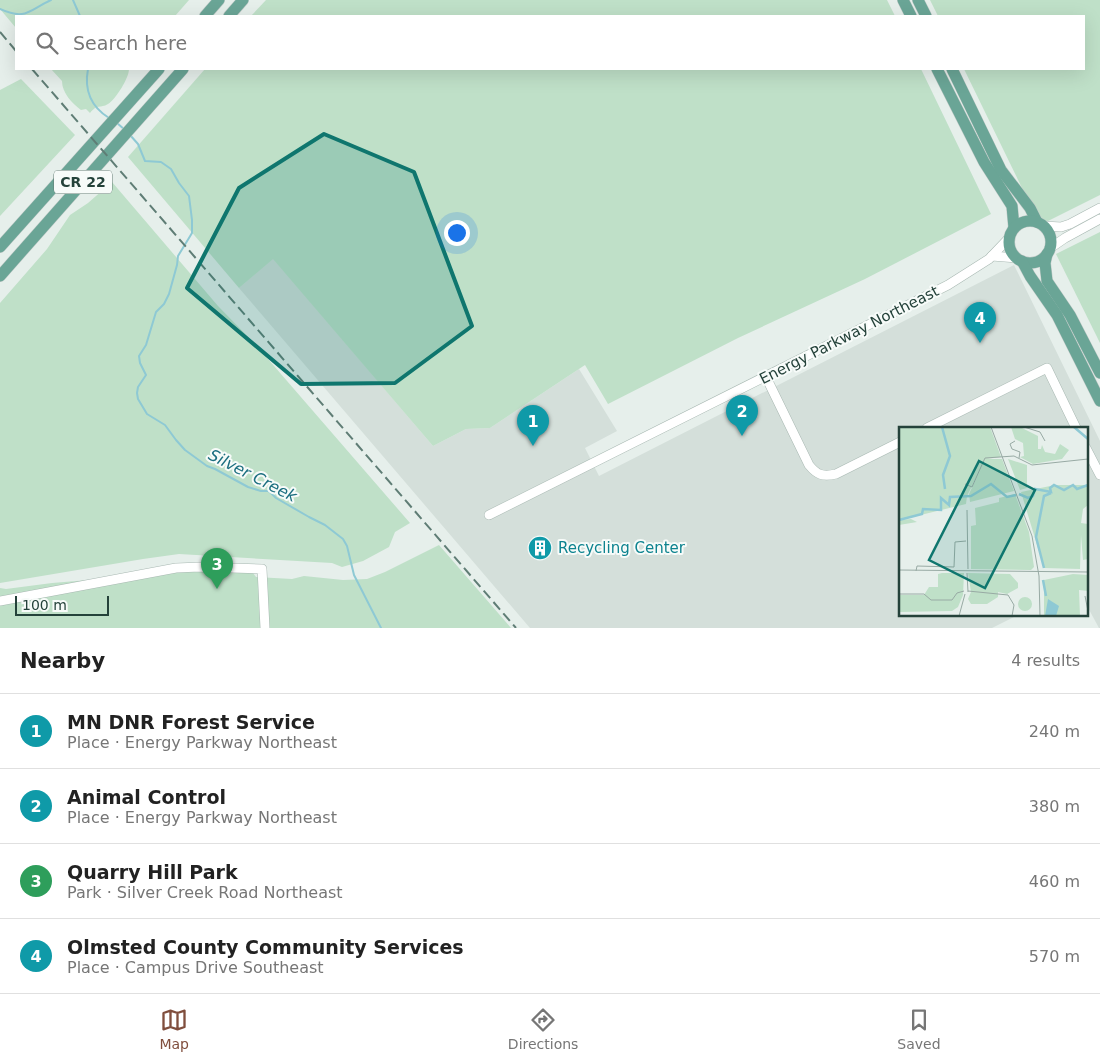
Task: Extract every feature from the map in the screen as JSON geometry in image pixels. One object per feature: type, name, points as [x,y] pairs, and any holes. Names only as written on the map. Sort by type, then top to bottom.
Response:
[{"type":"main road","points":[[206,15],[219,0]]},
{"type":"main road","points":[[230,15],[243,0]]},
{"type":"main road","points":[[903,0],[910,15]]},
{"type":"main road","points":[[918,0],[926,15]]},
{"type":"main road","name":"CR 22","points":[[0,248],[158,70]]},
{"type":"main road","name":"CR 22","points":[[0,276],[182,70]]},
{"type":"main road","points":[[938,70],[984,162],[1012,206],[1014,219],[1009,245],[1012,253],[1020,260],[1057,315],[1100,401]]},
{"type":"main road","points":[[952,70],[1001,170],[1050,236],[1051,243],[1045,264],[1047,281],[1070,315],[1100,373]]},
{"type":"main road","points":[[1011,233],[1018,224],[1024,222],[1031,221],[1040,224]]},
{"type":"main road","points":[[1020,260],[1027,263],[1036,262],[1044,257],[1048,251]]},
{"type":"street","points":[[1040,224],[1061,227],[1100,208]]},
{"type":"street","points":[[1048,251],[1064,238],[1100,219]]},
{"type":"street","name":"Energy Parkway Northeast","points":[[489,515],[948,285],[992,256],[1011,233]]},
{"type":"street","points":[[992,256],[1020,260]]},
{"type":"street","points":[[929,427],[1047,368],[1076,427]]},
{"type":"street","points":[[766,377],[809,464],[819,474],[824,476],[836,474],[899,442]]},
{"type":"street","points":[[1088,452],[1100,475]]},
{"type":"street","points":[[0,601],[176,568],[262,569],[265,628]]},
{"type":"highlighted area","points":[[324,134],[414,172],[472,326],[395,383],[301,384],[187,288],[239,188]]},
{"type":"shaded area","points":[[273,258],[433,446],[466,429],[490,428],[579,369],[617,431],[585,448],[599,476],[1014,265],[1100,441],[1100,628],[1088,608],[1088,427],[899,427],[899,616],[1016,616],[992,628],[530,628],[239,288]]},
{"type":"green space","points":[[0,0],[189,0],[176,15],[15,15],[15,27],[0,9]]},
{"type":"green space","points":[[266,0],[887,0],[894,15],[252,15]]},
{"type":"green space","points":[[930,0],[1100,0],[1100,195],[1040,225],[964,70],[1085,70],[1085,15],[938,15]]},
{"type":"green space","points":[[52,70],[129,70],[115,98],[108,104],[95,108],[90,113],[86,109],[81,110],[71,101],[64,90],[62,81]]},
{"type":"green space","points":[[204,70],[921,70],[991,214],[865,279],[738,338],[608,404],[585,365],[490,428],[466,429],[433,446],[273,259],[239,288],[128,157]]},
{"type":"green space","points":[[21,79],[75,135],[0,216],[0,90]]},
{"type":"green space","points":[[112,182],[218,306],[255,344],[410,523],[395,532],[389,547],[363,561],[342,567],[332,563],[179,554],[0,583],[0,303],[47,249],[70,215],[88,203]]},
{"type":"green space","points":[[1100,232],[1100,343],[1056,254]]},
{"type":"green space","points":[[439,545],[511,628],[0,628],[0,588],[6,589],[52,583],[186,572],[244,571],[253,573],[256,577],[292,579],[304,576],[343,580],[367,579]]},
{"type":"waterway","name":"Silver Creek","points":[[0,9],[22,14],[51,0]]},
{"type":"waterway","name":"Silver Creek","points":[[73,0],[80,15]]},
{"type":"waterway","name":"Silver Creek","points":[[88,70],[87,84],[90,97],[97,108],[109,118]]},
{"type":"waterway","name":"Silver Creek","points":[[117,123],[125,130]]},
{"type":"waterway","name":"Silver Creek","points":[[130,135],[138,144],[145,161],[161,162],[171,169],[189,196],[192,220],[192,233],[178,256],[169,294],[164,304],[156,312],[146,345],[139,356],[146,375],[138,387],[138,399],[147,414],[165,425],[185,450],[207,466],[248,487],[268,491],[276,498],[325,525],[343,539],[347,546],[354,575],[381,628]]},
{"type":"railway","points":[[0,32],[15,50]]},
{"type":"railway","points":[[33,70],[516,628]]},
{"type":"place","name":"Olmsted County Community Services","points":[[980,343]]},
{"type":"place","name":"Animal Control","points":[[742,436]]},
{"type":"place","name":"MN DNR Forest Service","points":[[533,446]]},
{"type":"place","name":"Recycling Center","points":[[540,548]]},
{"type":"place","name":"Quarry Hill Park","points":[[217,589]]}]
